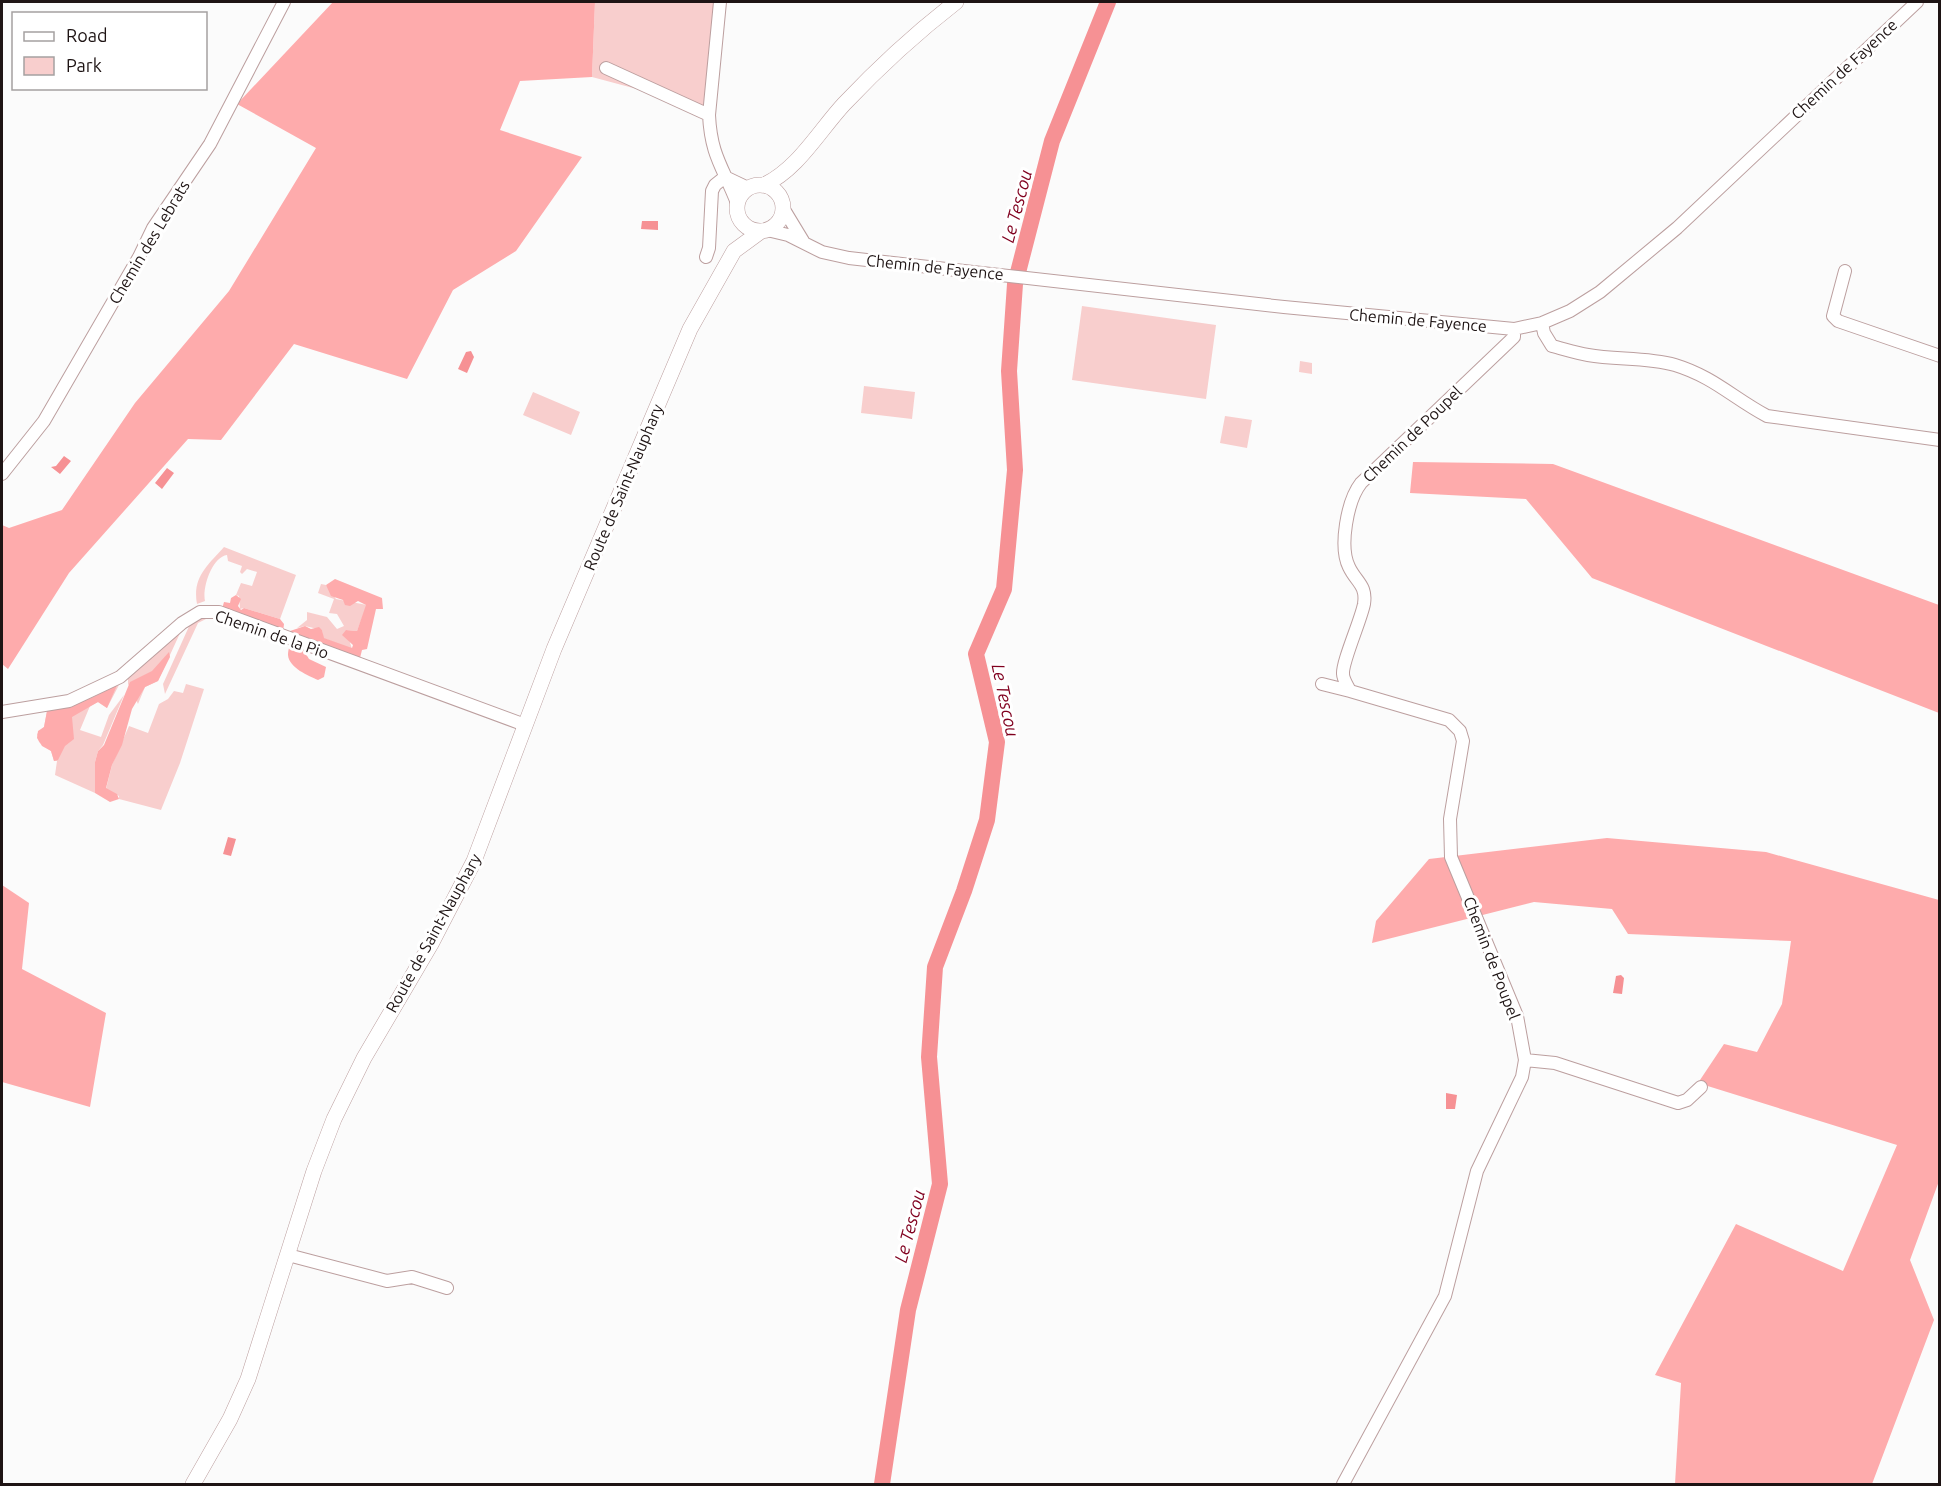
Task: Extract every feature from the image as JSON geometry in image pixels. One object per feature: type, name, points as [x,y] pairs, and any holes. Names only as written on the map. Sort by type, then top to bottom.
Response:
[{"type":"main road","points":[[794,164],[786,182],[779,222],[764,231],[749,229],[740,220],[737,203],[741,194],[748,188],[764,185],[779,178],[794,164],[862,85],[956,2]]},
{"type":"main road","points":[[764,185],[776,192],[783,206]]},
{"type":"main road","name":"Route de Saint-Nauphary","points":[[193,1485],[230,1419],[248,1379],[314,1171],[337,1110],[474,861],[558,639],[690,330],[734,251],[740,220]]},
{"type":"main road","name":"Route de Saint-Nauphary","points":[[734,251],[764,231]]},
{"type":"street","name":"Chemin des Lebrats","points":[[2,474],[44,421],[139,257],[153,228],[210,144],[284,2]]},
{"type":"street","points":[[720,2],[709,115],[713,151],[737,203]]},
{"type":"street","name":"Chemin de Fayence","points":[[764,231],[804,242],[822,252],[849,258],[1284,307],[1515,329],[1542,323],[1570,311],[1600,292],[1677,228],[1917,2]]},
{"type":"street","points":[[606,68],[709,115]]},
{"type":"street","points":[[725,177],[748,188]]},
{"type":"street","points":[[706,257],[709,248],[712,191],[715,185],[725,177]]},
{"type":"street","points":[[783,206],[804,242]]},
{"type":"street","points":[[1845,271],[1833,316],[1838,321],[1940,356]]},
{"type":"street","points":[[1542,323],[1544,333],[1552,346],[1588,355],[1672,364],[1698,373],[1725,387],[1767,416],[1940,440]]},
{"type":"street","name":"Chemin de Poupel","points":[[1350,691],[1343,674],[1361,617],[1365,587],[1350,569],[1345,556],[1352,496],[1374,470],[1514,337],[1515,329]]},
{"type":"street","name":"Chemin de la Pio","points":[[2,712],[69,701],[120,677],[182,624],[200,612],[219,612],[525,725]]},
{"type":"street","name":"Chemin de Poupel","points":[[1322,684],[1449,720],[1460,731],[1463,741],[1450,819],[1451,857],[1517,1016],[1525,1060],[1522,1077],[1477,1171],[1445,1296],[1343,1485]]},
{"type":"street","points":[[1525,1060],[1554,1063],[1678,1102],[1687,1100],[1701,1088]]},
{"type":"street","points":[[288,1255],[387,1281],[412,1277],[447,1288]]},
{"type":"green space","points":[[595,2],[715,2],[704,107],[592,77]]},
{"type":"green space","points":[[1082,306],[1216,325],[1206,399],[1072,380]]},
{"type":"green space","points":[[1300,361],[1312,363],[1312,374],[1299,372]]},
{"type":"green space","points":[[864,386],[915,392],[912,419],[861,413]]},
{"type":"green space","points":[[533,392],[580,412],[571,435],[523,415]]},
{"type":"green space","points":[[1225,416],[1252,420],[1247,448],[1220,443]]},
{"type":"green space","points":[[224,547],[296,575],[280,619],[244,608],[240,609],[239,596],[236,595],[241,583],[252,586],[257,572],[247,569],[242,574],[240,572],[242,566],[228,561],[227,555],[217,561],[213,567],[205,589],[205,601],[197,604],[199,579]]},
{"type":"green space","points":[[321,584],[326,585],[336,599],[367,605],[357,631],[346,630],[352,649],[323,638],[322,630],[305,626],[297,628],[307,620],[307,612],[327,617],[337,629],[344,626],[337,614],[329,613],[334,599],[318,593]]},
{"type":"green space","points":[[212,616],[198,623],[165,694],[163,684],[191,622]]},
{"type":"green space","points":[[181,631],[158,681],[145,687],[138,704],[128,684],[128,676]]},
{"type":"green space","points":[[186,684],[204,689],[180,763],[161,810],[119,799],[119,796],[106,789],[112,765],[129,726],[148,733],[159,704],[168,699],[174,691],[183,693]]},
{"type":"green space","points":[[119,685],[107,708],[98,702],[90,706],[80,730],[101,737],[109,715],[124,695],[103,745],[98,751],[95,762],[95,793],[55,775],[57,761],[54,761],[51,751],[39,742],[37,734],[44,727],[47,711],[58,704],[80,702]]},
{"type":"shaded area","points":[[333,2],[595,2],[592,77],[520,81],[500,130],[582,157],[516,251],[453,290],[407,379],[294,344],[221,440],[188,439],[69,573],[8,669],[2,664],[2,525],[9,528],[62,510],[135,403],[229,291],[316,148],[237,104]]},
{"type":"shaded area","points":[[642,221],[658,221],[658,230],[641,229]]},
{"type":"shaded area","points":[[471,351],[474,357],[467,373],[458,369],[466,352]]},
{"type":"shaded area","points":[[64,456],[71,461],[60,474],[51,467],[56,466]]},
{"type":"shaded area","points":[[1413,462],[1553,464],[1939,605],[1939,713],[1592,578],[1526,499],[1410,493]]},
{"type":"shaded area","points":[[167,468],[174,473],[162,489],[155,483]]},
{"type":"shaded area","points":[[335,579],[382,598],[383,609],[376,609],[367,649],[362,650],[360,658],[341,662],[308,649],[306,654],[309,659],[326,667],[324,677],[318,680],[300,671],[289,660],[290,631],[305,626],[311,629],[319,627],[324,638],[352,648],[353,645],[342,635],[346,630],[357,631],[366,605],[358,601],[350,606],[345,605],[343,600],[331,596],[326,585]]},
{"type":"shaded area","points":[[236,595],[241,599],[238,606],[241,610],[244,608],[280,619],[284,624],[283,632],[222,609],[224,602],[230,603],[231,598]]},
{"type":"shaded area","points":[[169,652],[170,657],[158,681],[145,687],[132,709],[106,788],[117,794],[119,799],[110,802],[95,793],[95,762],[98,751],[104,745],[130,682],[152,671]]},
{"type":"shaded area","points":[[118,683],[107,708],[98,702],[72,717],[74,739],[65,746],[58,760],[54,761],[51,751],[42,746],[37,738],[38,731],[44,727],[47,711],[89,699]]},
{"type":"shaded area","points":[[228,837],[236,839],[231,856],[223,854]]},
{"type":"shaded area","points":[[1607,838],[1766,852],[1939,900],[1939,1181],[1910,1260],[1934,1320],[1872,1484],[1675,1484],[1681,1383],[1655,1375],[1736,1224],[1843,1271],[1897,1145],[1698,1083],[1724,1044],[1757,1052],[1782,1004],[1791,941],[1628,934],[1612,909],[1534,902],[1372,943],[1376,921],[1429,859]]},
{"type":"shaded area","points":[[2,885],[29,903],[22,969],[106,1013],[90,1107],[2,1082]]},
{"type":"shaded area","points":[[1621,975],[1624,978],[1622,994],[1613,993],[1616,976]]},
{"type":"shaded area","points":[[1446,1093],[1457,1095],[1455,1109],[1446,1109]]},
{"type":"waterway","name":"Le Tescou","points":[[882,1484],[908,1310],[940,1184],[929,1057],[935,967],[964,891],[987,820],[997,742],[976,654],[1004,589],[1015,470],[1009,371],[1015,284],[1052,141],[1108,2]]}]
